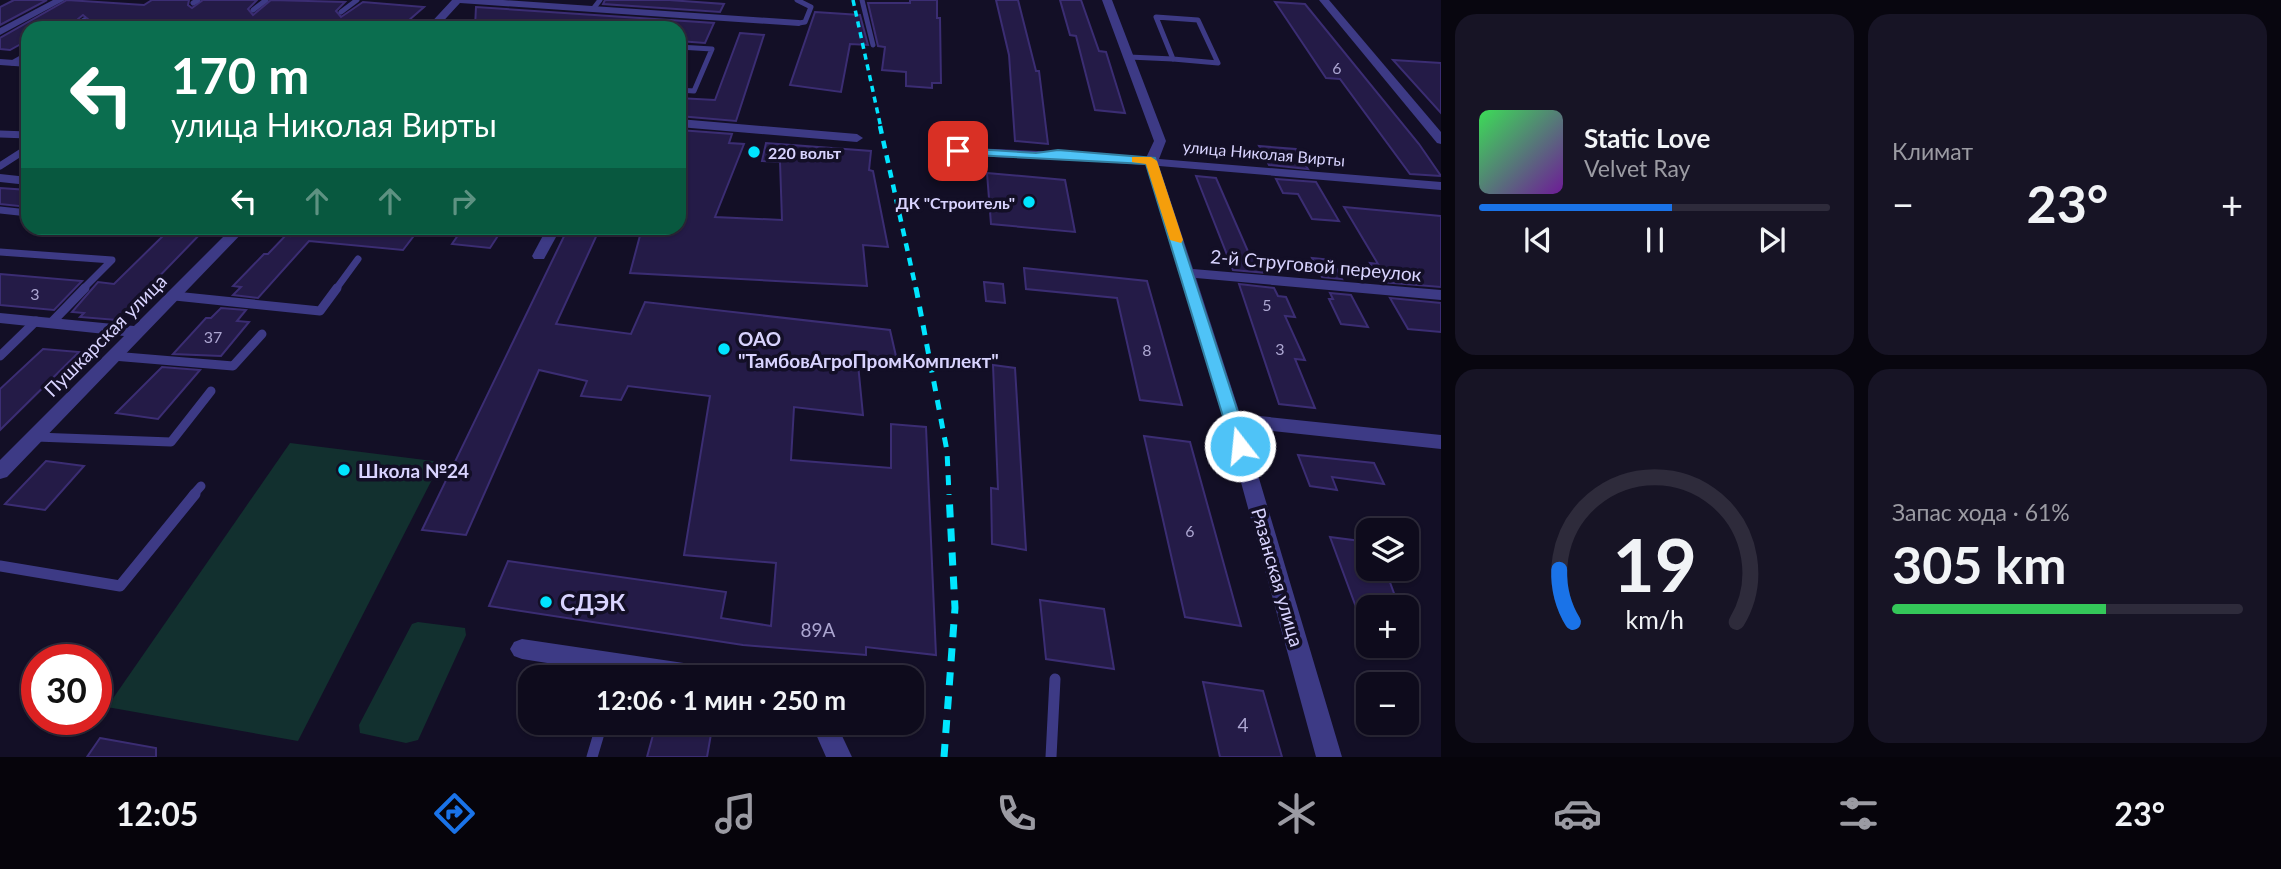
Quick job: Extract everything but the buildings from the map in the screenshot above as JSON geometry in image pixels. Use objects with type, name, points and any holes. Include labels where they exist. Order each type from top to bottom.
[{"type":"street","points":[[0,32],[60,0]]},
{"type":"street","points":[[438,21],[459,0],[597,5],[799,23]]},
{"type":"street","name":"Рязанская улица","points":[[1107,0],[1160,141],[1151,161],[1233,420],[1329,757]]},
{"type":"street","points":[[1324,0],[1441,140]]},
{"type":"street","points":[[686,123],[857,138]]},
{"type":"street","name":"улица Николая Вирты","points":[[958,151],[1036,156],[1058,153],[1441,186]]},
{"type":"street","points":[[0,178],[21,180]]},
{"type":"street","name":"Пушкарская улица","points":[[0,472],[233,235]]},
{"type":"street","points":[[539,256],[550,235]]},
{"type":"street","name":"2-й Струговой переулок","points":[[1187,273],[1441,295]]},
{"type":"street","points":[[0,318],[137,332]]},
{"type":"street","points":[[1233,420],[1441,442]]},
{"type":"street","points":[[522,649],[626,665]]},
{"type":"street","points":[[829,735],[839,757]]},
{"type":"lane","points":[[253,10],[266,0]]},
{"type":"lane","points":[[341,12],[357,0]]},
{"type":"lane","points":[[797,0],[811,7],[805,22],[799,23]]},
{"type":"lane","points":[[862,0],[873,45]]},
{"type":"lane","points":[[1129,57],[1173,60],[1218,63],[1198,19],[1156,17],[1173,60]]},
{"type":"lane","points":[[686,47],[712,49],[694,91],[686,90]]},
{"type":"lane","points":[[4,63],[21,57]]},
{"type":"lane","points":[[0,134],[21,135]]},
{"type":"lane","points":[[0,166],[21,152]]},
{"type":"lane","points":[[0,210],[21,212]]},
{"type":"lane","points":[[0,252],[112,260],[43,322],[0,356]]},
{"type":"lane","points":[[175,296],[320,310],[358,259]]},
{"type":"lane","points":[[113,356],[233,366],[262,334]]},
{"type":"lane","points":[[35,437],[171,442],[211,391]]},
{"type":"lane","points":[[0,566],[120,586],[201,486]]},
{"type":"lane","points":[[1051,757],[1055,679]]},
{"type":"lane","points":[[592,757],[599,735]]},
{"type":"green space","points":[[290,443],[441,462],[298,741],[112,708],[112,700]]},
{"type":"green space","points":[[418,622],[465,628],[466,635],[418,740],[406,743],[360,733],[359,725],[412,624]]},
{"type":"railway","points":[[853,0],[881,128]]},
{"type":"railway","points":[[880,126],[916,289]]},
{"type":"railway","points":[[916,288],[947,451],[949,495]]},
{"type":"railway","points":[[944,757],[955,608],[949,494]]},
{"type":"slow traffic","points":[[1136,160],[1151,161],[1177,240]]},
{"type":"place","name":"220 вольт","points":[[754,152]]},
{"type":"place","name":"ДК \"Строитель\"","points":[[1029,202]]},
{"type":"place","name":"ОАО \"ТамбовАгроПромКомплект\"","points":[[724,349]]},
{"type":"place","name":"Школа №24","points":[[344,470]]},
{"type":"place","name":"СДЭК","points":[[546,602]]},
{"type":"route","points":[[958,151],[1036,156],[1058,153],[1151,161],[1240,446]]}]
